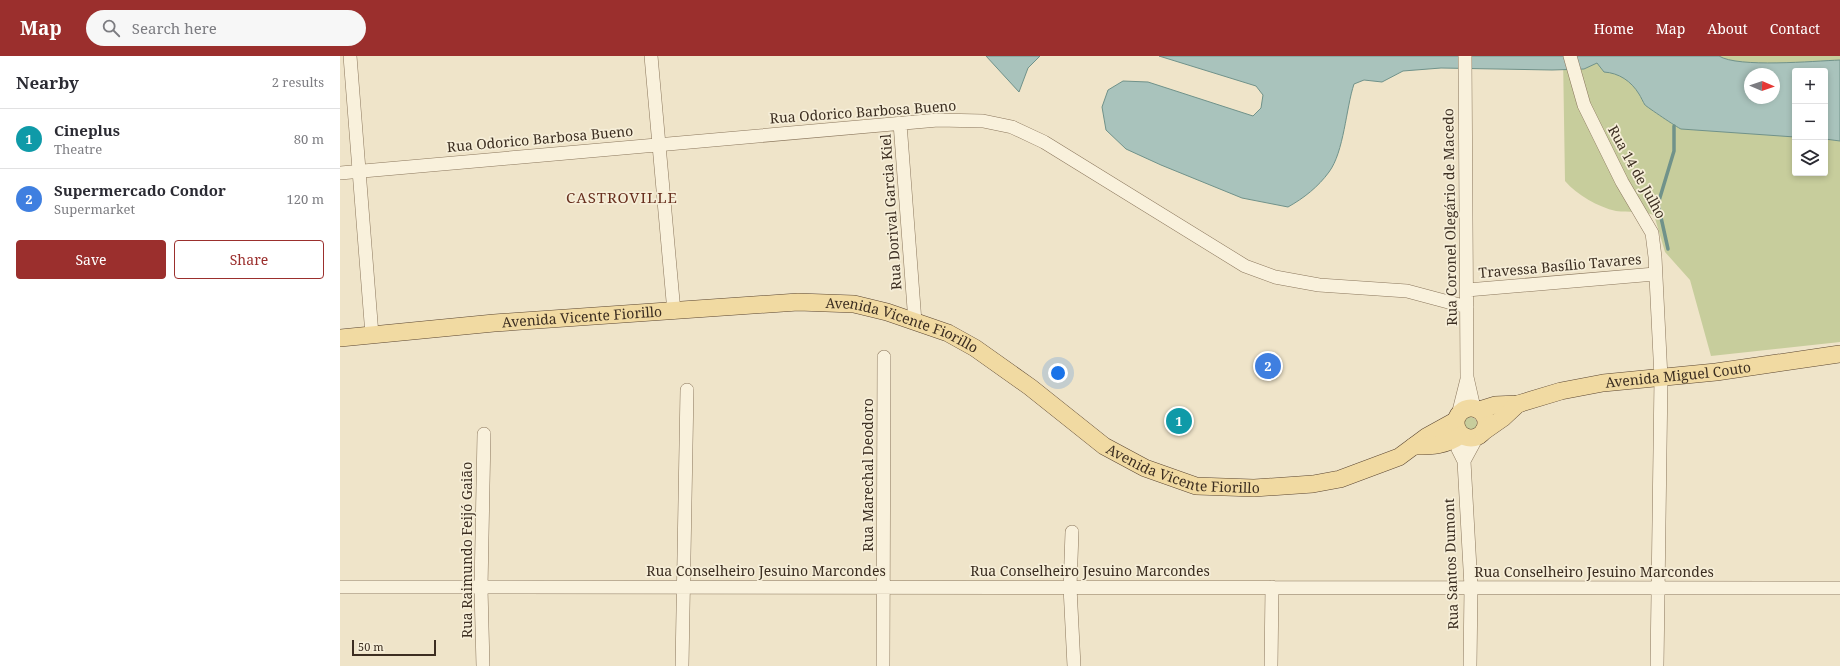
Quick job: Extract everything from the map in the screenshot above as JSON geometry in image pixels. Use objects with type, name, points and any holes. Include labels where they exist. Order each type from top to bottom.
[{"type":"main road","name":"Avenida Vicente Fiorillo","points":[[340,338],[494,323],[674,312],[798,302],[854,304],[887,312],[948,333],[975,348],[1030,387],[1104,446],[1145,468],[1196,486],[1254,488],[1313,484],[1340,479],[1398,457],[1430,434],[1466,429]]},
{"type":"main road","name":"Avenida Miguel Couto","points":[[1518,404],[1583,386],[1716,372],[1840,354]]},
{"type":"main road","points":[[1466,429],[1465,409],[1518,404]]},
{"type":"main road","points":[[1466,429],[1503,418],[1518,404]]},
{"type":"main road","points":[[1466,429],[1485,428],[1485,418],[1476,409]]},
{"type":"street","points":[[350,56],[372,335]]},
{"type":"street","points":[[651,56],[674,312]]},
{"type":"street","name":"Rua Coronel Olegário de Macedo","points":[[1465,56],[1467,377]]},
{"type":"street","name":"Rua 14 de Julho","points":[[1570,56],[1584,105],[1590,118],[1622,182],[1652,233],[1655,258],[1661,378],[1657,666]]},
{"type":"street","name":"Rua Odorico Barbosa Bueno","points":[[340,173],[900,123],[938,120],[983,121],[1012,127],[1044,142],[1245,266],[1275,277],[1319,285],[1407,291],[1467,307]]},
{"type":"street","name":"Rua Dorival Garcia Kiel","points":[[900,123],[916,322]]},
{"type":"street","name":"Travessa Basílio Tavares","points":[[1467,290],[1655,274]]},
{"type":"street","name":"Rua Marechal Deodoro","points":[[883,666],[884,357]]},
{"type":"street","points":[[1467,377],[1476,409]]},
{"type":"street","points":[[1466,429],[1467,377]]},
{"type":"street","points":[[682,666],[687,390]]},
{"type":"street","name":"Rua Santos Dumont","points":[[1466,429],[1464,461],[1471,587],[1470,666]]},
{"type":"street","name":"Rua Raimundo Feijó Gaião","points":[[484,434],[481,588],[484,666]]},
{"type":"street","points":[[1072,532],[1070,587],[1074,666]]},
{"type":"street","name":"Rua Conselheiro Jesuino Marcondes","points":[[340,587],[481,588],[683,586],[1840,588]]},
{"type":"street","points":[[1271,666],[1272,587]]},
{"type":"green space","points":[[1563,56],[1840,56],[1840,342],[1711,356],[1690,280],[1665,252],[1654,215],[1616,211],[1602,207],[1588,200],[1565,181]]},
{"type":"green space","points":[[1470,417],[1475,419],[1477,424],[1475,429],[1470,431],[1465,429],[1463,424],[1465,419]]},
{"type":"water","points":[[986,56],[1040,56],[1028,68],[1019,92]]},
{"type":"water","points":[[1159,56],[1719,56],[1729,60],[1759,63],[1840,60],[1840,141],[1828,139],[1828,68],[1792,68],[1792,137],[1681,129],[1645,105],[1636,89],[1624,78],[1615,74],[1604,72],[1597,63],[1584,69],[1552,70],[1441,68],[1403,71],[1382,82],[1364,80],[1354,84],[1341,142],[1334,163],[1329,172],[1315,187],[1300,200],[1288,207],[1242,198],[1126,149],[1106,130],[1102,107],[1108,90],[1123,81],[1148,82],[1253,116],[1261,108],[1263,95],[1256,86]]},
{"type":"waterway","points":[[1668,249],[1658,204],[1674,151],[1674,126]]},
{"type":"place","name":"Supermercado Condor","points":[[1268,366]]},
{"type":"place","name":"Cineplus","points":[[1179,421]]},
{"type":"district","name":"CASTROVILLE","points":[[622,198]]}]
